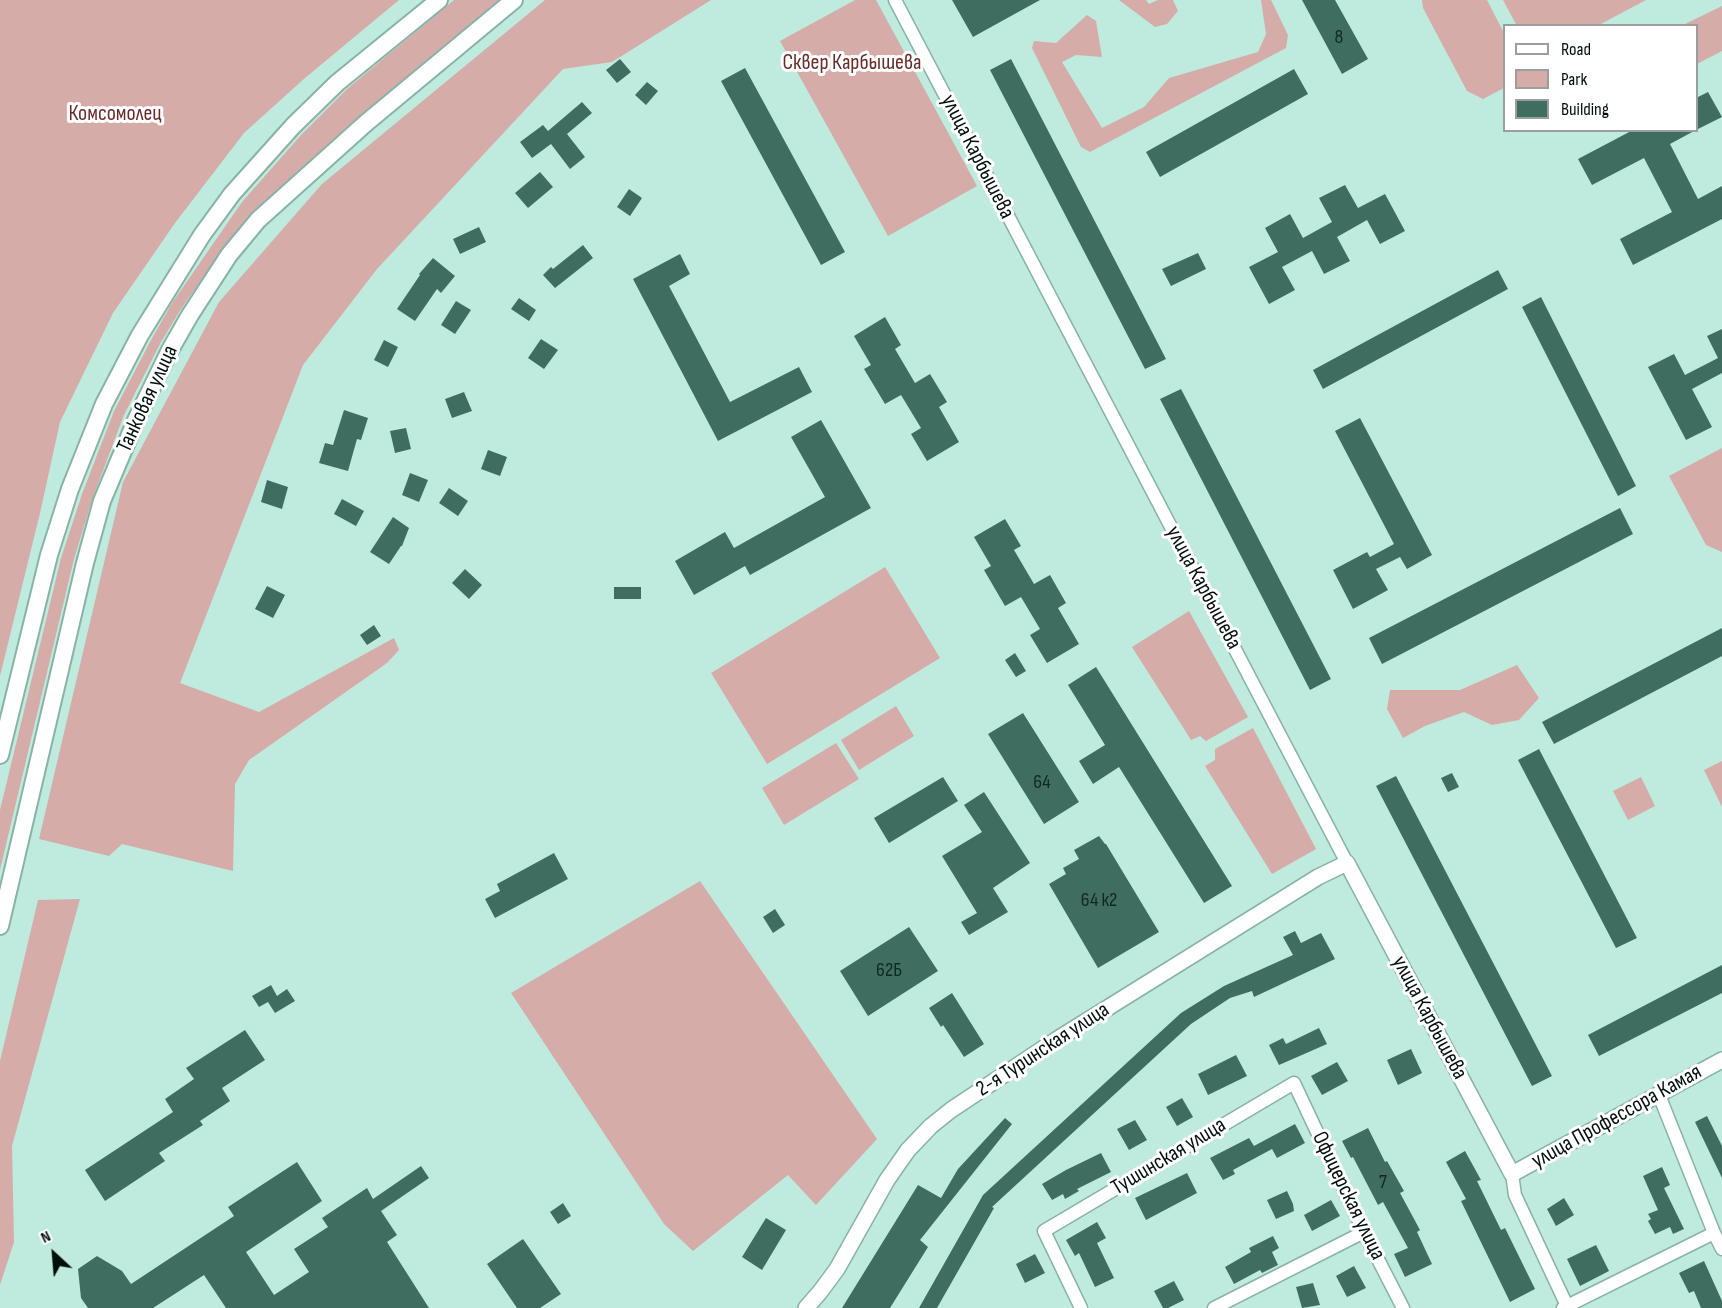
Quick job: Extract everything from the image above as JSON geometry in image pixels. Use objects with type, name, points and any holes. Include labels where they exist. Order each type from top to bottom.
[{"type":"main road","name":"Танковая улица","points":[[0,754],[49,555],[70,489],[104,404],[140,335],[202,235],[240,185],[293,126],[337,83],[439,0]]},
{"type":"main road","name":"Танковая улица","points":[[0,926],[85,563],[102,501],[137,418],[170,350],[229,255],[258,220],[366,123],[514,0]]},
{"type":"street","name":"улица Карбышева","points":[[895,0],[1512,1174]]},
{"type":"street","name":"2-я Туринская улица","points":[[806,1308],[837,1269],[887,1180],[908,1150],[931,1126],[951,1110],[1056,1040],[1318,877],[1347,863]]},
{"type":"street","name":"улица Профессора Камая","points":[[1512,1174],[1722,1060]]},
{"type":"street","name":"Тушинская улица","points":[[1081,1308],[1044,1231],[1294,1083]]},
{"type":"street","name":"Офицерская улица","points":[[1294,1083],[1364,1232],[1403,1308]]},
{"type":"street","points":[[1659,1095],[1722,1249]]},
{"type":"street","points":[[1512,1174],[1515,1195],[1566,1307],[1714,1233]]},
{"type":"street","points":[[1214,1308],[1364,1232]]},
{"type":"green space","name":"Комсомолец","points":[[0,0],[399,0],[305,78],[244,133],[175,223],[113,313],[60,422],[0,676]]},
{"type":"green space","points":[[454,0],[502,0],[310,161],[253,215],[222,250],[160,344],[124,415],[93,497],[74,559],[0,870],[0,810],[61,558],[82,494],[114,411],[151,340],[172,303],[242,202],[301,135],[347,89]]},
{"type":"green space","points":[[545,0],[711,0],[612,62],[563,69],[377,269],[303,365],[180,683],[259,712],[394,638],[399,650],[387,663],[249,760],[235,784],[233,871],[122,844],[109,856],[39,839],[123,482],[219,302],[322,184]]},
{"type":"green space","name":"Сквер Карбышева","points":[[855,0],[876,0],[977,186],[888,236],[780,41]]},
{"type":"green space","points":[[1119,0],[1146,0],[1149,4],[1158,0],[1173,0],[1178,11],[1167,24],[1155,27]]},
{"type":"green space","points":[[1261,0],[1271,0],[1288,35],[1286,48],[1090,152],[1081,147],[1032,48],[1034,41],[1056,43],[1087,15],[1096,21],[1102,57],[1076,55],[1062,62],[1102,128],[1144,107],[1169,78],[1258,52],[1266,34]]},
{"type":"green space","points":[[1422,0],[1487,0],[1503,31],[1503,89],[1483,99],[1467,91],[1423,8]]},
{"type":"green space","points":[[1503,0],[1646,0],[1601,24],[1516,24]]},
{"type":"green space","points":[[1722,6],[1722,51],[1698,63],[1698,24],[1685,24]]},
{"type":"green space","points":[[1722,448],[1722,552],[1706,545],[1669,476]]},
{"type":"green space","points":[[885,567],[940,658],[767,764],[711,673]]},
{"type":"green space","points":[[1189,611],[1248,717],[1206,741],[1200,736],[1191,740],[1132,647]]},
{"type":"green space","points":[[1517,665],[1539,698],[1519,720],[1492,725],[1464,712],[1425,726],[1403,738],[1387,709],[1390,690],[1460,690]]},
{"type":"green space","points":[[896,706],[914,736],[859,770],[841,740]]},
{"type":"green space","points":[[1253,728],[1316,849],[1272,874],[1205,766],[1215,760],[1215,749]]},
{"type":"green space","points":[[836,743],[859,779],[784,825],[762,788]]},
{"type":"green space","points":[[1722,761],[1722,807],[1704,770]]},
{"type":"green space","points":[[1641,777],[1655,806],[1628,820],[1613,791]]},
{"type":"green space","points":[[700,881],[877,1139],[816,1205],[788,1175],[693,1251],[664,1224],[511,993]]},
{"type":"green space","points":[[80,899],[12,1146],[14,1242],[0,1285],[0,1061],[38,900]]},
{"type":"building","points":[[952,0],[1040,0],[973,37]]},
{"type":"building","points":[[1302,0],[1335,0],[1368,59],[1342,74]]},
{"type":"building","points":[[620,59],[631,72],[617,83],[606,70]]},
{"type":"building","points":[[1011,59],[1166,359],[1145,369],[990,70]]},
{"type":"building","points":[[745,68],[845,252],[821,265],[721,81]]},
{"type":"building","points":[[1294,69],[1308,94],[1160,177],[1146,152]]},
{"type":"building","points":[[647,82],[658,91],[646,105],[635,95]]},
{"type":"building","points":[[1708,92],[1722,117],[1698,129],[1698,97]]},
{"type":"building","points":[[582,102],[592,113],[567,134],[585,157],[570,169],[551,144],[532,158],[520,142],[543,125],[548,131]]},
{"type":"building","points":[[1629,132],[1692,132],[1670,144],[1698,199],[1722,186],[1722,219],[1633,265],[1620,239],[1672,212],[1644,158],[1592,185],[1578,159]]},
{"type":"building","points":[[540,172],[553,187],[528,208],[515,193]]},
{"type":"building","points":[[1345,185],[1358,208],[1385,194],[1405,231],[1380,244],[1367,220],[1337,237],[1350,261],[1324,274],[1312,251],[1282,267],[1295,290],[1269,304],[1249,267],[1278,252],[1265,228],[1290,214],[1303,238],[1332,222],[1319,198]]},
{"type":"building","points":[[629,189],[642,198],[630,216],[617,207]]},
{"type":"building","points":[[479,227],[486,242],[460,254],[453,239]]},
{"type":"building","points":[[583,245],[593,258],[555,288],[543,275]]},
{"type":"building","points":[[1198,253],[1206,269],[1171,286],[1162,269]]},
{"type":"building","points":[[680,254],[690,274],[669,286],[730,402],[799,367],[812,392],[718,441],[633,279]]},
{"type":"building","points":[[433,258],[455,276],[441,293],[437,289],[415,321],[397,309],[419,274]]},
{"type":"building","points":[[1498,270],[1508,289],[1323,389],[1313,370]]},
{"type":"building","points":[[1541,297],[1636,486],[1618,496],[1522,307]]},
{"type":"building","points":[[519,298],[536,310],[529,321],[511,309]]},
{"type":"building","points":[[456,301],[471,310],[455,334],[441,325]]},
{"type":"building","points":[[885,317],[901,345],[895,349],[915,383],[930,374],[947,402],[939,407],[959,442],[927,461],[911,434],[921,428],[901,395],[885,404],[864,369],[871,365],[854,336]]},
{"type":"building","points":[[1722,329],[1722,373],[1692,389],[1712,427],[1686,440],[1648,367],[1674,354],[1685,375],[1718,358],[1707,336]]},
{"type":"building","points":[[541,339],[558,350],[544,369],[528,358]]},
{"type":"building","points":[[384,340],[398,347],[388,367],[374,360]]},
{"type":"building","points":[[1181,389],[1331,679],[1310,690],[1160,399]]},
{"type":"building","points":[[464,392],[472,411],[452,418],[445,399]]},
{"type":"building","points":[[344,410],[368,418],[361,440],[357,439],[348,471],[319,463],[325,443],[333,445]]},
{"type":"building","points":[[1360,418],[1432,555],[1407,569],[1400,557],[1376,569],[1388,590],[1353,609],[1333,570],[1367,552],[1370,557],[1394,544],[1335,431]]},
{"type":"building","points":[[821,420],[871,508],[750,575],[745,566],[694,595],[675,561],[725,532],[734,548],[825,497],[791,437]]},
{"type":"building","points":[[406,428],[411,449],[395,453],[390,431]]},
{"type":"building","points":[[488,450],[507,457],[500,476],[481,469]]},
{"type":"building","points":[[410,473],[428,480],[419,502],[402,495]]},
{"type":"building","points":[[267,480],[288,487],[282,509],[261,502]]},
{"type":"building","points":[[449,488],[468,501],[458,516],[439,503]]},
{"type":"building","points":[[342,499],[364,511],[356,526],[334,514]]},
{"type":"building","points":[[1620,508],[1633,534],[1382,664],[1369,638]]},
{"type":"building","points":[[393,517],[409,528],[402,546],[389,564],[370,552]]},
{"type":"building","points":[[1005,519],[1021,546],[1014,550],[1034,584],[1050,575],[1066,603],[1058,608],[1079,644],[1047,663],[1030,635],[1040,629],[1021,597],[1005,606],[984,570],[991,566],[974,537]]},
{"type":"building","points":[[465,569],[482,585],[469,599],[452,583]]},
{"type":"building","points":[[267,586],[285,595],[273,618],[255,609]]},
{"type":"building","points":[[614,587],[641,587],[641,599],[614,599]]},
{"type":"building","points":[[374,625],[381,636],[367,645],[360,635]]},
{"type":"building","points":[[1722,628],[1722,656],[1554,744],[1542,722]]},
{"type":"building","points":[[1015,653],[1026,671],[1016,677],[1005,660]]},
{"type":"building","points":[[1096,667],[1232,886],[1204,903],[1119,767],[1093,784],[1079,761],[1105,745],[1068,685]]},
{"type":"building","points":[[1023,713],[1079,802],[1044,824],[988,734]]},
{"type":"building","points":[[1539,749],[1637,938],[1616,948],[1518,760]]},
{"type":"building","points":[[1452,773],[1459,787],[1448,792],[1441,778]]},
{"type":"building","points":[[1396,776],[1552,1076],[1532,1086],[1376,786]]},
{"type":"building","points":[[943,777],[958,801],[889,843],[874,818]]},
{"type":"building","points":[[984,792],[1030,863],[993,888],[1008,912],[969,935],[961,922],[977,913],[942,856],[982,832],[964,805]]},
{"type":"building","points":[[1099,836],[1159,932],[1098,968],[1049,884],[1066,874],[1063,868],[1079,859],[1074,850]]},
{"type":"building","points":[[554,853],[568,879],[495,918],[485,899],[500,891],[497,884]]},
{"type":"building","points":[[775,909],[785,925],[773,933],[763,917]]},
{"type":"building","points":[[909,927],[938,971],[868,1016],[840,971]]},
{"type":"building","points":[[1295,931],[1301,943],[1321,933],[1335,959],[1254,997],[1252,991],[1230,998],[1191,1024],[992,1207],[994,1208],[937,1308],[919,1308],[983,1195],[1181,1013],[1224,986],[1293,955],[1283,937]]},
{"type":"building","points":[[1722,965],[1722,993],[1599,1056],[1588,1035]]},
{"type":"building","points":[[271,985],[277,996],[287,989],[295,1001],[275,1013],[268,1002],[259,1007],[252,996]]},
{"type":"building","points":[[952,993],[984,1044],[964,1057],[929,1008]]},
{"type":"building","points":[[1319,1028],[1327,1044],[1279,1065],[1269,1045],[1283,1038],[1286,1044]]},
{"type":"building","points":[[245,1030],[265,1060],[222,1088],[230,1101],[200,1121],[203,1125],[159,1153],[165,1161],[105,1201],[85,1170],[173,1112],[165,1099],[194,1079],[186,1068]]},
{"type":"building","points":[[1411,1049],[1422,1073],[1398,1085],[1387,1060]]},
{"type":"building","points":[[1236,1055],[1247,1076],[1208,1095],[1198,1074]]},
{"type":"building","points":[[1337,1062],[1348,1081],[1322,1095],[1311,1076]]},
{"type":"building","points":[[1182,1098],[1193,1117],[1177,1126],[1166,1107]]},
{"type":"building","points":[[1707,1116],[1722,1146],[1722,1178],[1695,1122]]},
{"type":"building","points":[[1005,1118],[1012,1124],[920,1240],[928,1247],[890,1308],[842,1308],[918,1185],[941,1198],[958,1169]]},
{"type":"building","points":[[1135,1120],[1147,1140],[1129,1150],[1117,1129]]},
{"type":"building","points":[[1295,1124],[1305,1143],[1277,1158],[1272,1149],[1233,1170],[1235,1174],[1223,1180],[1210,1158],[1249,1138],[1254,1146]]},
{"type":"building","points":[[1368,1128],[1385,1162],[1387,1161],[1404,1191],[1400,1193],[1420,1230],[1417,1232],[1432,1264],[1405,1277],[1394,1254],[1408,1248],[1383,1202],[1378,1205],[1342,1141]]},
{"type":"building","points":[[1465,1151],[1481,1180],[1477,1181],[1501,1230],[1505,1228],[1535,1289],[1510,1302],[1461,1201],[1466,1199],[1446,1162]]},
{"type":"building","points":[[1101,1153],[1111,1172],[1077,1189],[1079,1191],[1065,1199],[1063,1194],[1052,1200],[1042,1184]]},
{"type":"building","points":[[297,1162],[322,1201],[246,1252],[274,1295],[309,1272],[294,1249],[328,1227],[322,1218],[367,1188],[373,1199],[421,1166],[429,1178],[381,1211],[397,1235],[387,1242],[429,1308],[226,1308],[204,1275],[153,1308],[88,1308],[81,1298],[78,1269],[97,1256],[122,1271],[131,1284],[234,1216],[228,1207]]},
{"type":"building","points":[[1662,1167],[1670,1185],[1664,1188],[1684,1229],[1673,1234],[1670,1227],[1655,1234],[1648,1221],[1651,1219],[1648,1214],[1658,1210],[1643,1176]]},
{"type":"building","points":[[1187,1173],[1197,1193],[1146,1220],[1135,1198]]},
{"type":"building","points":[[1287,1191],[1294,1211],[1276,1219],[1267,1200]]},
{"type":"building","points":[[1564,1198],[1574,1215],[1556,1226],[1547,1209]]},
{"type":"building","points":[[1331,1200],[1340,1216],[1312,1231],[1304,1215]]},
{"type":"building","points":[[563,1203],[571,1216],[558,1224],[550,1212]]},
{"type":"building","points":[[766,1218],[786,1230],[762,1270],[742,1257]]},
{"type":"building","points":[[1097,1222],[1106,1238],[1097,1243],[1114,1278],[1095,1287],[1079,1253],[1075,1256],[1066,1240]]},
{"type":"building","points":[[1273,1236],[1279,1248],[1272,1252],[1278,1265],[1262,1273],[1260,1270],[1234,1284],[1225,1267],[1251,1252],[1249,1248]]},
{"type":"building","points":[[523,1239],[561,1294],[540,1308],[517,1308],[487,1264]]},
{"type":"building","points":[[1596,1245],[1609,1271],[1580,1286],[1567,1259]]},
{"type":"building","points":[[1035,1254],[1045,1273],[1025,1283],[1016,1264]]},
{"type":"building","points":[[1704,1261],[1722,1301],[1722,1308],[1701,1308],[1694,1291],[1689,1293],[1679,1273]]},
{"type":"building","points":[[1354,1266],[1366,1288],[1347,1297],[1336,1276]]},
{"type":"building","points":[[1174,1281],[1184,1300],[1163,1308],[1154,1291]]},
{"type":"building","points":[[1313,1283],[1320,1305],[1302,1308],[1296,1287]]}]
